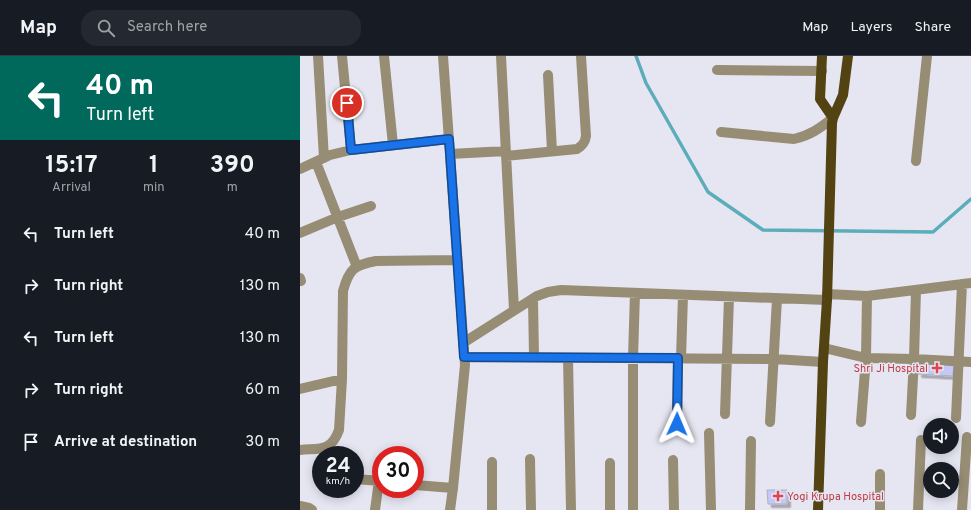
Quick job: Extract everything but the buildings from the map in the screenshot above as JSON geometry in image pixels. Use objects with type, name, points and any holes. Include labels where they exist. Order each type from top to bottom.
[{"type":"main road","points":[[822,56],[820,99],[832,121]]},
{"type":"main road","points":[[818,510],[827,294],[832,121],[843,95],[848,56]]},
{"type":"street","points":[[318,56],[320,160],[338,217],[357,267]]},
{"type":"street","points":[[342,56],[351,150]]},
{"type":"street","points":[[384,56],[393,145]]},
{"type":"street","points":[[443,56],[465,365],[450,510]]},
{"type":"street","points":[[501,56],[514,310]]},
{"type":"street","points":[[450,154],[552,151],[576,149],[581,147],[585,142],[586,136],[581,56]]},
{"type":"street","points":[[916,161],[927,56]]},
{"type":"street","points":[[717,70],[822,71]]},
{"type":"street","points":[[548,74],[552,151]]},
{"type":"street","points":[[721,132],[794,139],[813,133],[832,121]]},
{"type":"street","points":[[300,169],[330,155],[351,150],[449,139]]},
{"type":"street","points":[[300,233],[338,217],[371,206]]},
{"type":"street","points":[[300,450],[326,447],[332,444],[339,430],[342,380],[343,291],[346,279],[353,269],[363,263],[376,261],[457,260]]},
{"type":"street","points":[[463,343],[537,296],[548,292],[561,290],[777,299],[827,294],[867,296],[967,284],[959,361],[956,418]]},
{"type":"street","points":[[911,415],[916,290]]},
{"type":"street","points":[[633,510],[633,358],[635,293]]},
{"type":"street","points":[[677,424],[683,295]]},
{"type":"street","points":[[861,422],[866,358],[867,296]]},
{"type":"street","points":[[725,414],[729,297]]},
{"type":"street","points":[[533,299],[534,357]]},
{"type":"street","points":[[770,422],[777,299]]},
{"type":"street","points":[[824,348],[866,358],[971,362]]},
{"type":"street","points":[[464,357],[774,359],[823,362]]},
{"type":"street","points":[[568,358],[571,510]]},
{"type":"street","points":[[300,388],[342,380]]},
{"type":"street","points":[[709,433],[711,510]]},
{"type":"street","points":[[962,510],[967,437]]},
{"type":"street","points":[[918,510],[921,440]]},
{"type":"street","points":[[750,510],[751,441]]},
{"type":"street","points":[[530,459],[531,510]]},
{"type":"street","points":[[673,460],[674,510]]},
{"type":"street","points":[[492,462],[492,510]]},
{"type":"street","points":[[610,463],[610,510]]},
{"type":"street","points":[[880,474],[880,510]]},
{"type":"street","points":[[424,486],[453,488]]},
{"type":"street","points":[[374,510],[376,498]]},
{"type":"street","points":[[300,506],[312,510]]},
{"type":"waterway","points":[[636,56],[646,83],[708,192],[763,230],[933,232],[971,199]]},
{"type":"place","name":"Shri Ji Hospital","points":[[937,368]]},
{"type":"place","name":"Yogi Krupa Hospital","points":[[778,496]]},
{"type":"route","points":[[347,103],[351,150],[449,139],[464,357],[678,358],[677,424]]}]
